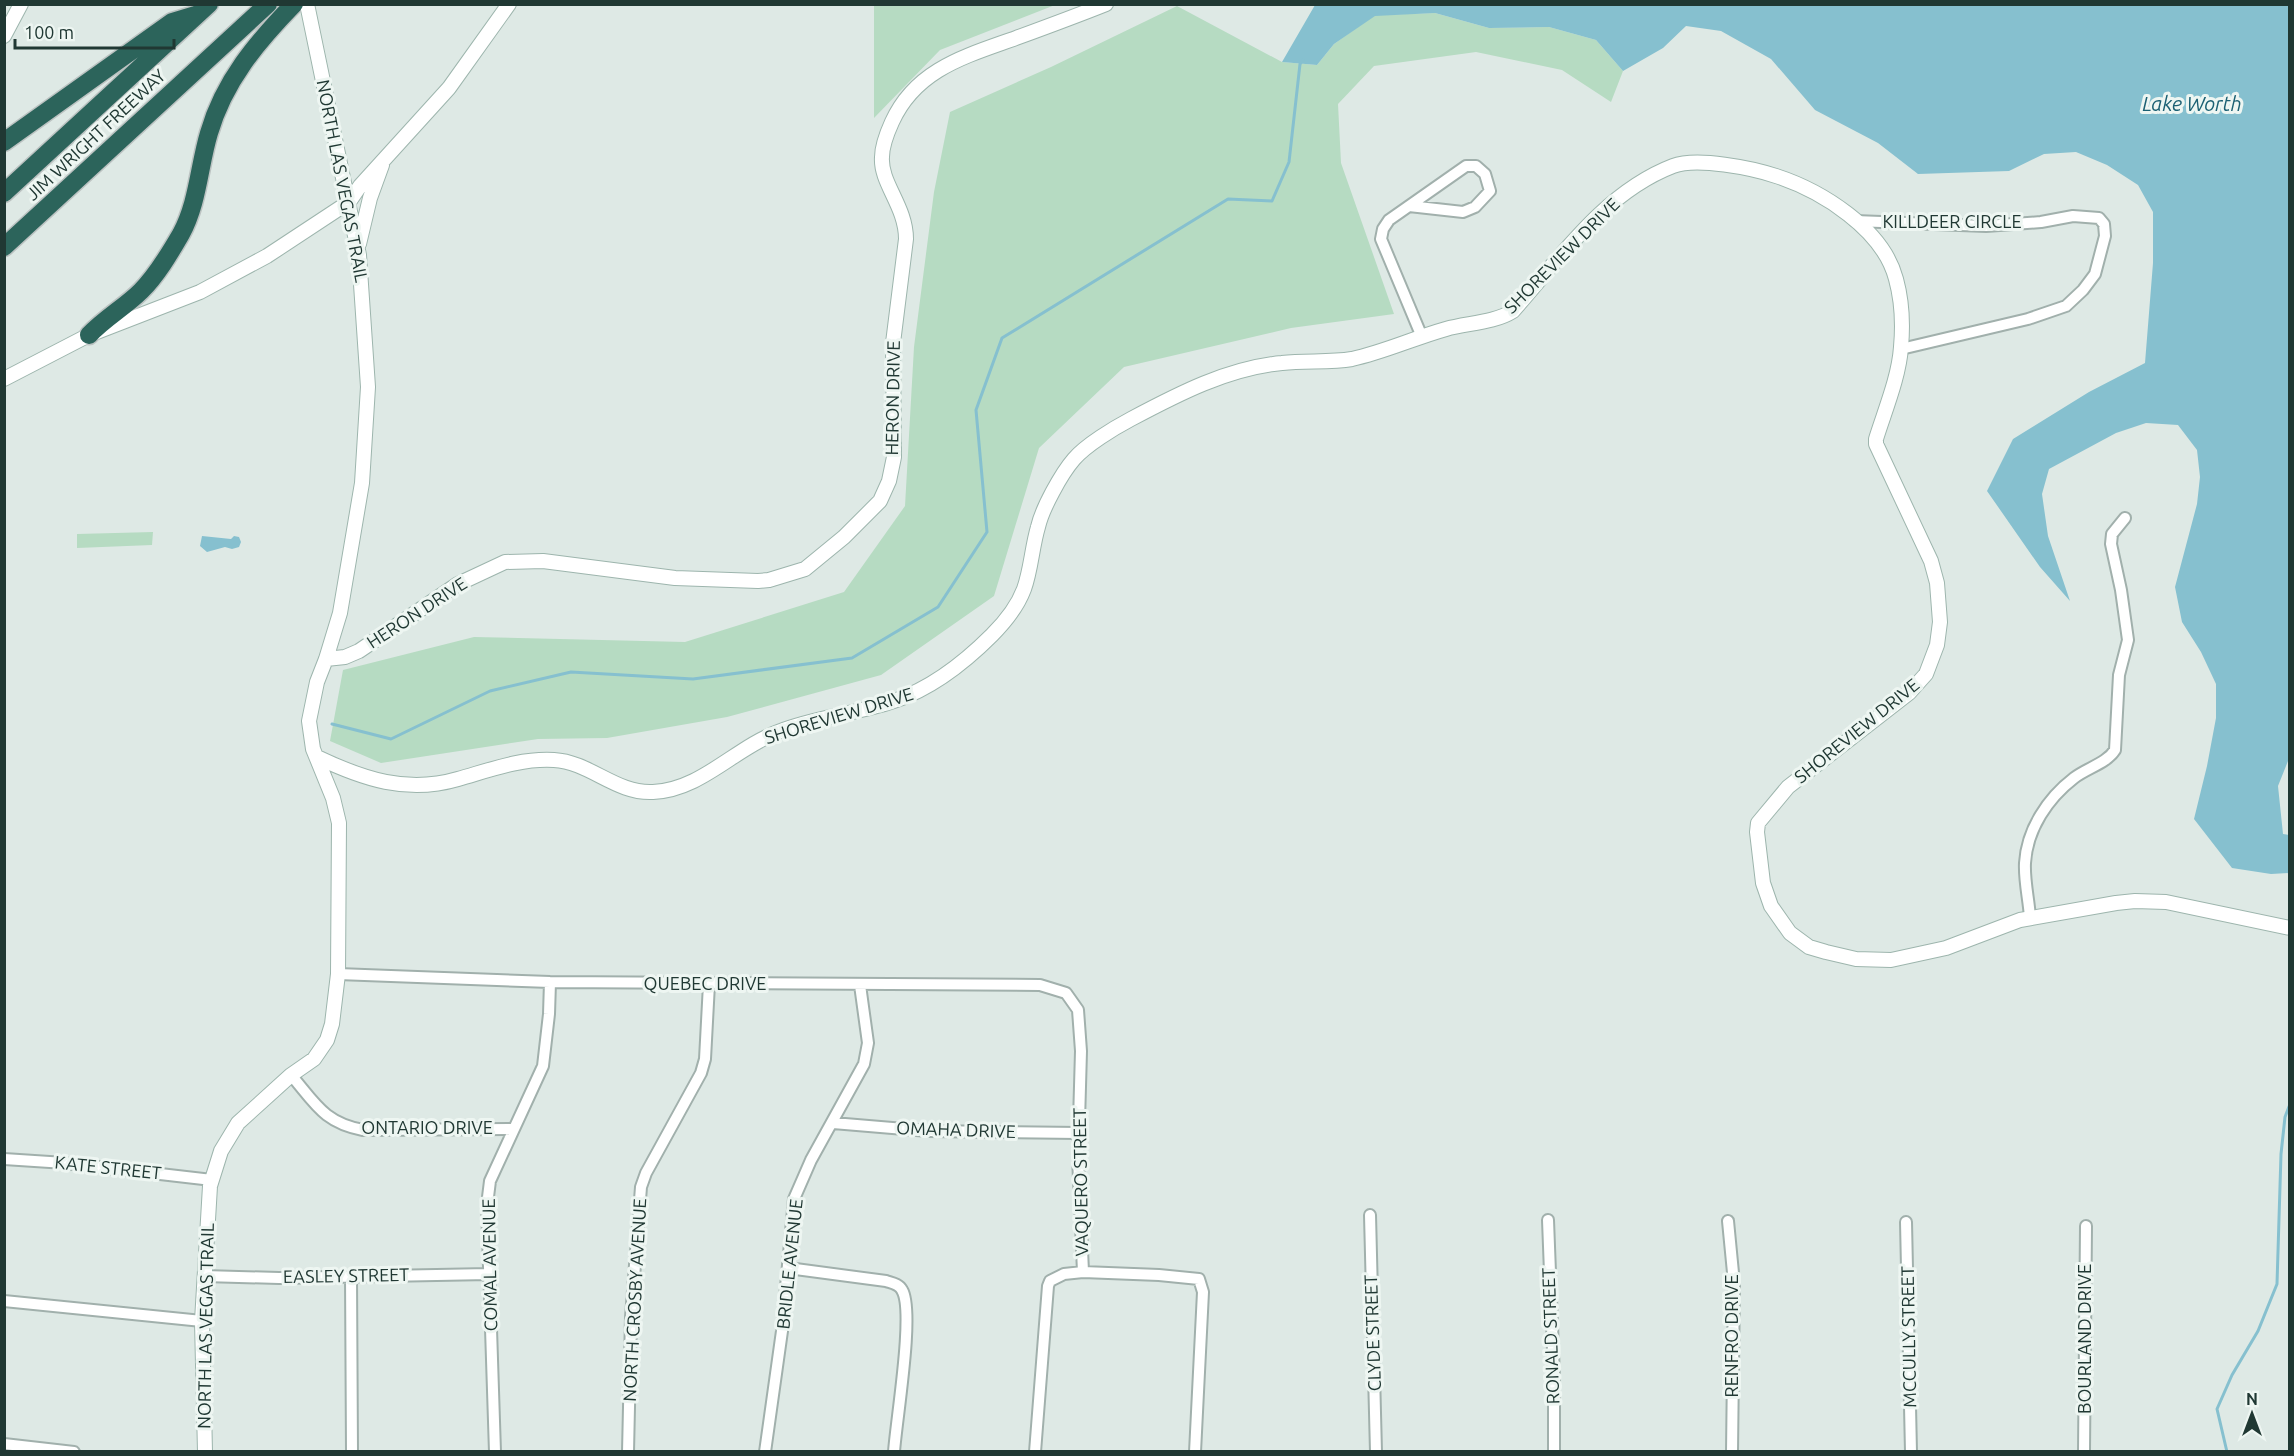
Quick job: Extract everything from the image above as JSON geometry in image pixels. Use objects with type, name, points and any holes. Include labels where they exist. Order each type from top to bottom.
[{"type":"highway","name":"JIM WRIGHT FREEWAY","points":[[4,247],[268,4]]},
{"type":"highway","points":[[89,335],[143,289],[176,242],[193,206],[217,109],[237,70],[294,4]]},
{"type":"highway","name":"JIM WRIGHT FREEWAY","points":[[4,193],[204,9]]},
{"type":"highway","points":[[4,142],[172,22],[204,9]]},
{"type":"street","points":[[4,36],[21,4]]},
{"type":"street","name":"NORTH LAS VEGAS TRAIL","points":[[205,1452],[202,1321],[204,1276],[212,1180],[220,1151],[238,1123],[291,1075],[314,1059],[327,1040],[332,1024],[338,974],[339,823],[333,798],[313,749],[309,721],[317,682],[340,613],[362,483],[368,387],[358,249],[307,4]]},
{"type":"street","points":[[4,379],[89,335],[200,292],[267,256],[349,202],[384,159],[449,88],[509,4]]},
{"type":"street","name":"HERON DRIVE","points":[[326,659],[345,657],[359,651],[458,584],[505,562],[543,561],[675,578],[758,581],[805,569],[844,537],[880,501],[889,481],[894,458],[893,343],[906,224],[881,160],[888,131],[896,112],[909,92],[927,76],[955,60],[1106,4]]},
{"type":"street","points":[[358,249],[370,198],[384,159]]},
{"type":"street","name":"SHOREVIEW DRIVE","points":[[316,757],[352,774],[399,784],[426,786],[454,781],[508,764],[555,760],[581,765],[620,786],[653,792],[685,786],[745,748],[777,732],[808,722],[892,702],[920,691],[954,667],[992,635],[1024,589],[1038,525],[1044,509],[1073,459],[1126,422],[1182,392],[1248,370],[1279,363],[1347,360],[1405,344],[1449,328],[1504,316],[1513,311],[1609,204],[1634,186],[1676,165],[1709,163],[1764,172],[1817,193],[1856,221],[1879,246],[1896,278],[1902,316],[1901,349],[1876,444],[1931,561],[1937,583],[1940,621],[1937,645],[1926,674],[1909,693],[1788,787],[1758,824],[1763,883],[1771,906],[1790,933],[1809,947],[1856,959],[1891,960],[1914,957],[1946,948],[2020,920],[2116,903],[2166,902],[2289,928]]},
{"type":"street","points":[[1409,206],[1462,212],[1475,207],[1490,191],[1485,174],[1476,166],[1466,166],[1389,220],[1383,229],[1381,239],[1422,337]]},
{"type":"street","name":"KILLDEER CIRCLE","points":[[1856,221],[1986,226],[2041,222],[2073,216],[2099,218],[2104,224],[2105,236],[2095,274],[2083,290],[2066,306],[2028,319],[1901,349]]},
{"type":"street","points":[[2030,918],[2025,863],[2033,831],[2046,807],[2059,790],[2081,773],[2111,756],[2115,750],[2118,675],[2128,640],[2121,590],[2111,544],[2112,534],[2125,518]]},
{"type":"street","name":"QUEBEC DRIVE","points":[[338,974],[550,982],[1040,985],[1059,990],[1069,997]]},
{"type":"street","name":"COMAL AVENUE","points":[[495,1452],[487,1205],[490,1181],[543,1066],[550,982]]},
{"type":"street","name":"NORTH CROSBY AVENUE","points":[[628,1452],[631,1317],[641,1187],[646,1173],[701,1073],[705,1059],[709,984]]},
{"type":"street","name":"BRIDLE AVENUE","points":[[765,1452],[782,1331],[794,1199],[811,1160],[864,1064],[868,1043],[860,985]]},
{"type":"street","name":"VAQUERO STREET","points":[[1035,1452],[1048,1286],[1050,1281],[1064,1274],[1083,1272],[1078,1010],[1069,997]]},
{"type":"street","name":"ONTARIO DRIVE","points":[[291,1075],[329,1119],[345,1126],[363,1130],[513,1129]]},
{"type":"street","name":"OMAHA DRIVE","points":[[833,1123],[928,1131],[1079,1133]]},
{"type":"street","name":"KATE STREET","points":[[4,1159],[65,1163],[212,1180]]},
{"type":"street","name":"CLYDE STREET","points":[[1370,1215],[1376,1452]]},
{"type":"street","name":"RONALD STREET","points":[[1548,1220],[1554,1377],[1554,1452]]},
{"type":"street","name":"RENFRO DRIVE","points":[[1728,1221],[1734,1283],[1732,1452]]},
{"type":"street","name":"MCCULLY STREET","points":[[1906,1222],[1911,1452]]},
{"type":"street","name":"BOURLAND DRIVE","points":[[2084,1452],[2086,1226]]},
{"type":"street","points":[[788,1268],[886,1281],[898,1285],[903,1290],[906,1332],[894,1452]]},
{"type":"street","points":[[1083,1272],[1199,1279],[1203,1292],[1195,1452]]},
{"type":"street","name":"EASLEY STREET","points":[[204,1276],[489,1274]]},
{"type":"street","points":[[351,1276],[352,1452]]},
{"type":"street","points":[[4,1300],[202,1321]]},
{"type":"street","points":[[4,1444],[74,1452]]},
{"type":"green space","points":[[874,4],[1055,5],[940,50],[874,118]]},
{"type":"green space","points":[[1177,6],[1282,62],[1317,65],[1334,44],[1375,15],[1435,13],[1489,28],[1549,27],[1596,40],[1623,71],[1611,102],[1562,70],[1476,52],[1374,66],[1338,104],[1341,163],[1394,314],[1291,328],[1124,367],[1039,448],[994,596],[881,675],[727,717],[607,738],[538,739],[381,763],[330,741],[343,670],[474,637],[685,642],[844,592],[905,506],[914,347],[934,192],[950,112],[1051,67]]},
{"type":"green space","points":[[153,532],[152,545],[77,548],[77,534]]},
{"type":"water","name":"Lake Worth","points":[[1315,5],[2289,5],[2290,756],[2278,786],[2283,834],[2289,835],[2289,873],[2271,874],[2232,868],[2194,819],[2216,718],[2216,684],[2201,652],[2182,622],[2175,587],[2197,504],[2200,477],[2197,450],[2178,425],[2146,423],[2116,433],[2049,469],[2042,494],[2048,536],[2070,601],[2040,567],[1987,491],[2013,439],[2089,392],[2145,363],[2153,263],[2153,212],[2138,185],[2107,165],[2076,152],[2044,154],[2009,171],[1918,174],[1878,143],[1815,110],[1771,59],[1721,31],[1686,26],[1663,48],[1623,71],[1596,40],[1549,27],[1489,28],[1435,13],[1375,16],[1334,44],[1317,65],[1282,62]]},
{"type":"water","points":[[202,536],[231,539],[234,536],[239,537],[241,542],[239,547],[232,549],[225,547],[207,552],[200,546]]},
{"type":"waterway","points":[[332,724],[391,739],[490,691],[571,672],[693,679],[852,658],[938,607],[987,532],[976,410],[1002,338],[1228,199],[1272,201],[1289,162],[1300,64],[1303,60]]},
{"type":"waterway","points":[[2227,1452],[2217,1409],[2232,1375],[2258,1331],[2277,1284],[2281,1154],[2285,1117],[2290,1104]]}]
